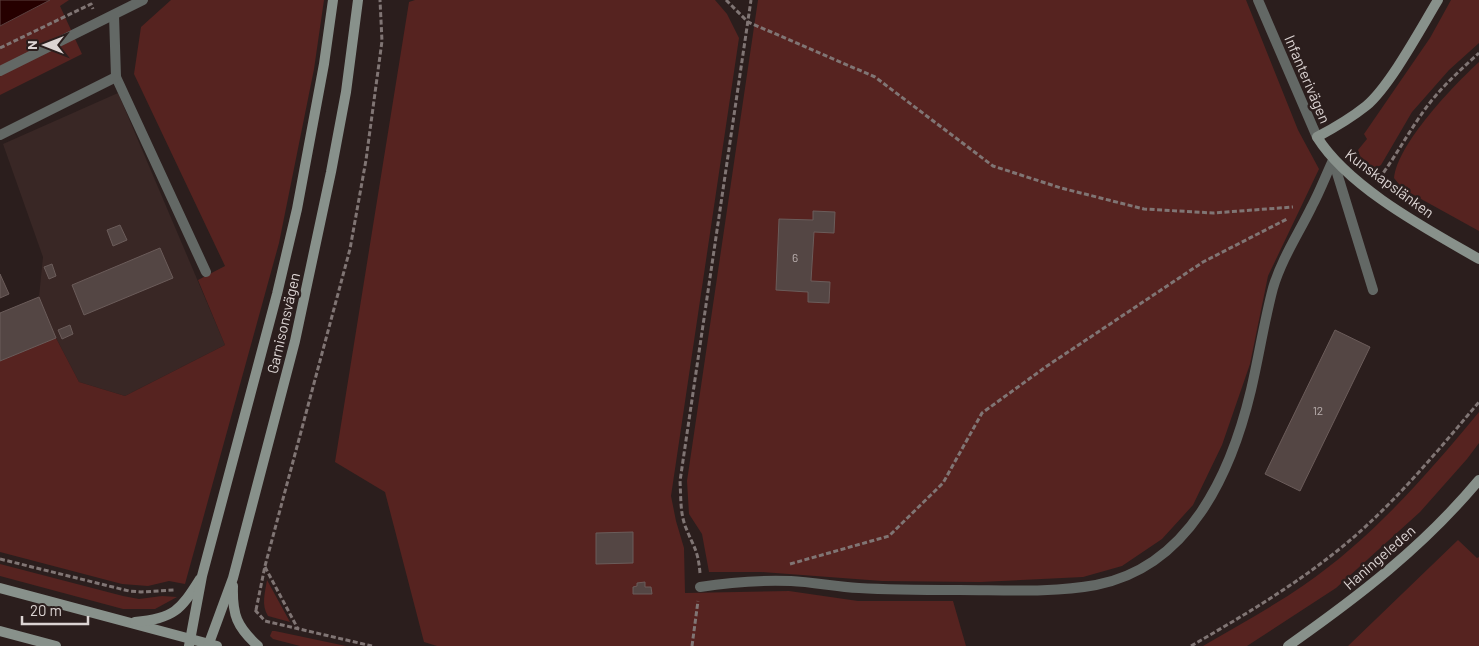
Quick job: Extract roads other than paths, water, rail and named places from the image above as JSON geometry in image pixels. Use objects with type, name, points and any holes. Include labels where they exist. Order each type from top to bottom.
[{"type":"street","points":[[0,71],[143,0]]},
{"type":"street","name":"Garnisonsvägen","points":[[190,643],[202,576],[277,294],[297,209],[324,64],[333,0]]},
{"type":"street","name":"Garnisonsvägen","points":[[211,645],[233,578],[295,341],[318,239],[346,92],[358,0]]},
{"type":"street","name":"Infanterivägen","points":[[1258,0],[1317,137],[1368,105],[1384,86],[1438,0]]},
{"type":"street","points":[[114,15],[116,77],[206,272]]},
{"type":"street","points":[[0,136],[116,77]]},
{"type":"street","name":"Kunskapslänken","points":[[1317,137],[1333,160],[1408,218],[1479,259]]},
{"type":"street","points":[[700,587],[725,583],[792,581],[858,588],[1006,590],[1067,588],[1096,585],[1123,578],[1147,567],[1171,549],[1189,529],[1217,489],[1251,392],[1274,287],[1283,260],[1312,206],[1333,160]]},
{"type":"street","points":[[1333,160],[1373,290]]},
{"type":"street","name":"Haningeleden","points":[[1288,646],[1362,594],[1394,567],[1457,506],[1479,480]]},
{"type":"street","points":[[127,622],[155,620],[170,615],[182,606],[202,576]]},
{"type":"street","points":[[233,578],[232,604],[235,618],[243,633],[258,646]]},
{"type":"street","points":[[0,588],[127,622],[190,643],[211,645]]},
{"type":"street","points":[[0,631],[56,646]]}]
